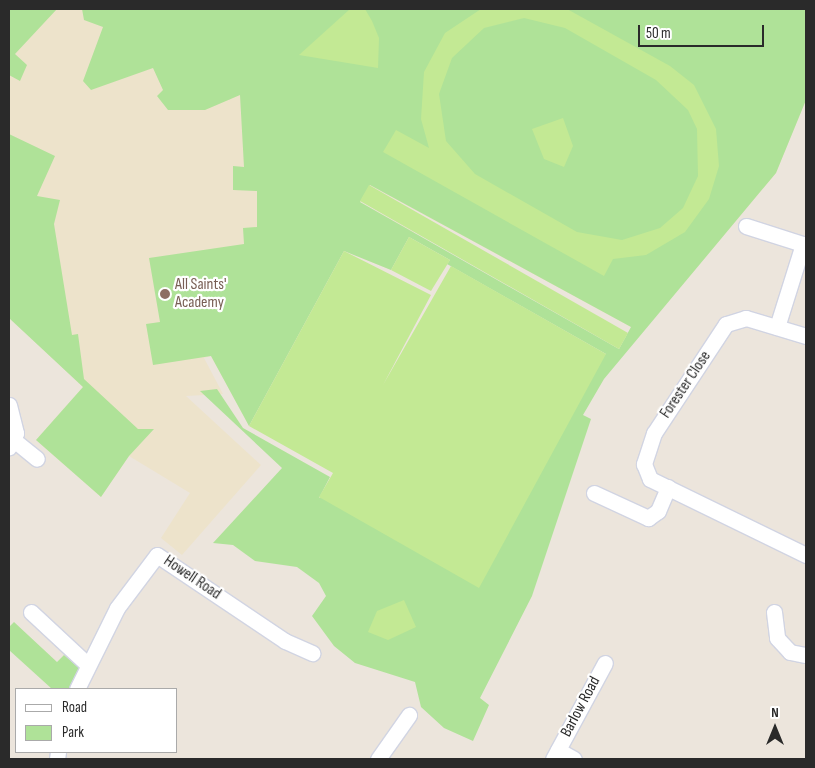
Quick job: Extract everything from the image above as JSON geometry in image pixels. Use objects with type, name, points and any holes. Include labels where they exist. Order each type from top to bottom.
[{"type":"street","points":[[746,226],[805,245],[777,327]]},
{"type":"street","name":"Forester Close","points":[[806,336],[746,318],[726,324],[647,448],[644,464],[650,480],[806,555]]},
{"type":"street","points":[[9,405],[16,425],[12,444],[37,459]]},
{"type":"street","points":[[594,494],[648,518],[658,511],[668,487]]},
{"type":"street","name":"Howell Road","points":[[77,688],[87,664],[117,608],[157,555],[285,641],[312,653]]},
{"type":"street","points":[[31,612],[87,664]]},
{"type":"street","points":[[774,612],[777,638],[790,652],[806,655]]},
{"type":"street","name":"Barlow Road","points":[[574,759],[555,755],[604,663]]},
{"type":"street","points":[[378,759],[409,715]]},
{"type":"shaded area","name":"All Saints' Academy","points":[[9,9],[806,9],[806,100],[776,173],[642,333],[369,185],[360,202],[414,232],[391,270],[344,251],[249,426],[211,356],[204,358],[223,394],[186,396],[261,465],[182,555],[161,538],[190,493],[129,456],[101,497],[36,440],[83,387],[9,318]]},
{"type":"green space","points":[[9,9],[57,9],[15,54],[27,65],[20,81],[9,75]]},
{"type":"green space","name":"All Saints' Academy","points":[[82,9],[806,9],[806,100],[776,173],[604,379],[583,415],[591,419],[532,596],[480,698],[489,705],[473,741],[444,728],[421,707],[415,682],[355,663],[334,646],[312,616],[326,596],[319,583],[297,567],[255,561],[233,545],[213,543],[282,468],[200,391],[217,389],[243,428],[330,477],[319,498],[606,354],[447,264],[450,260],[409,237],[391,270],[344,251],[249,426],[211,356],[153,365],[146,324],[160,322],[149,258],[244,244],[243,228],[257,227],[257,191],[233,190],[233,166],[244,167],[240,95],[205,110],[168,110],[157,96],[163,90],[153,68],[91,90],[83,81],[103,27],[84,20]],"holes":[[[370,185],[631,327],[619,349],[360,202]]]},
{"type":"green space","points":[[350,9],[365,9],[372,21],[379,38],[378,68],[299,55]]},
{"type":"green space","points":[[481,9],[567,9],[670,66],[694,85],[716,129],[719,166],[709,199],[685,232],[646,255],[613,259],[604,276],[383,152],[396,130],[429,148],[421,119],[424,72],[445,33]],"holes":[[[524,18],[565,28],[656,80],[688,110],[697,129],[698,176],[683,208],[660,228],[622,240],[577,232],[475,174],[446,141],[439,94],[452,58],[484,28]]]},
{"type":"green space","points":[[563,118],[573,146],[564,167],[544,159],[532,129]]},
{"type":"green space","points":[[9,134],[55,156],[37,196],[60,200],[54,224],[72,335],[78,334],[84,379],[138,429],[154,429],[129,456],[101,497],[36,440],[83,387],[9,318]]},
{"type":"green space","points":[[369,185],[628,333],[619,349],[360,201]]},
{"type":"green space","points":[[409,237],[450,260],[431,291],[391,270]]},
{"type":"green space","points":[[344,251],[431,295],[383,385],[451,266],[606,354],[479,588],[319,497],[333,473],[249,426]]},
{"type":"green space","points":[[404,600],[416,627],[388,640],[368,632],[377,611]]},
{"type":"green space","points":[[14,622],[57,662],[64,655],[84,672],[77,688],[51,688],[9,650],[9,627]]},
{"type":"place","name":"All Saints' Academy","points":[[165,294]]}]
